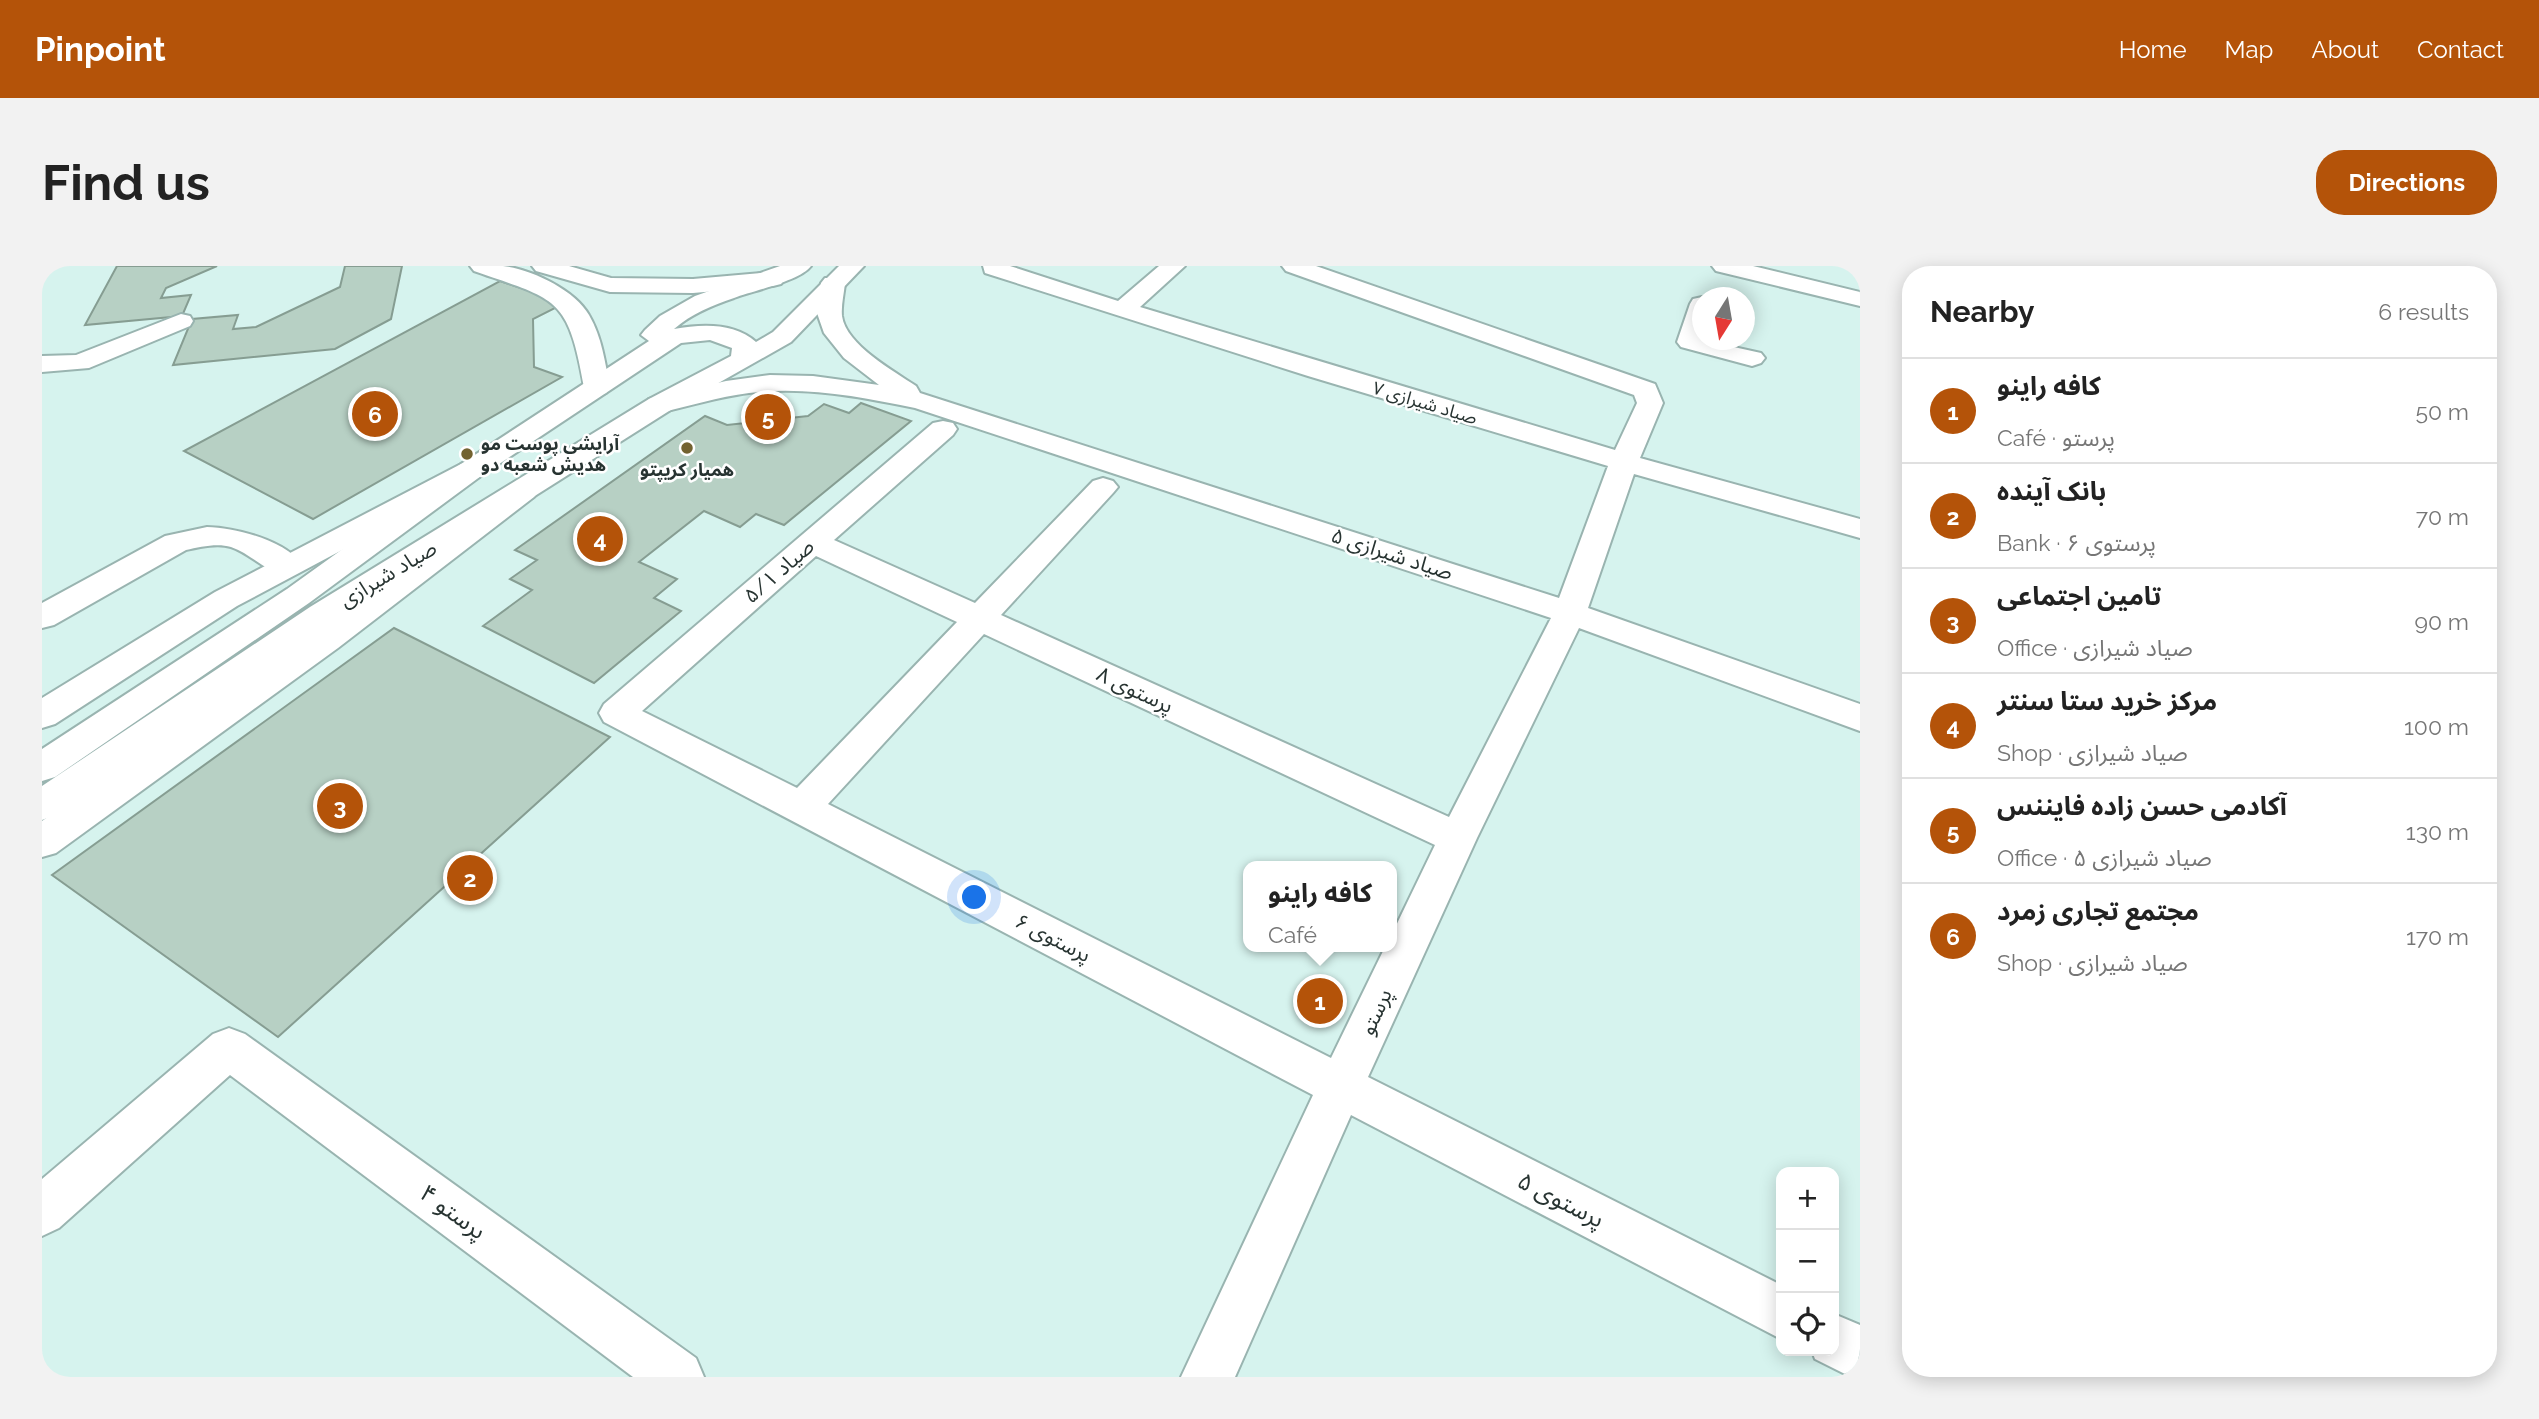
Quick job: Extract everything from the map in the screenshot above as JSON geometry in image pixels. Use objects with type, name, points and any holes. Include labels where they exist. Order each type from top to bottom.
[{"type":"main road","points":[[482,266],[556,292],[570,302],[583,323],[597,387]]},
{"type":"main road","points":[[544,266],[610,285],[693,286],[773,279]]},
{"type":"main road","points":[[622,370],[663,324],[691,307],[726,292],[773,279],[799,266]]},
{"type":"main road","name":"صیاد شیرازی","points":[[42,805],[322,615],[659,405],[782,337],[852,266]]},
{"type":"main road","points":[[1122,310],[1173,266]]},
{"type":"main road","name":"پرستو","points":[[1208,1377],[1340,1086],[1458,838],[1570,613],[1623,463],[1650,403],[1646,390],[1294,266]]},
{"type":"main road","points":[[1708,287],[1715,266]]},
{"type":"main road","points":[[1724,266],[1860,299]]},
{"type":"main road","name":"صیاد شیرازی ۷","points":[[993,268],[1623,463],[1860,529]]},
{"type":"main road","name":"صیاد شیرازی ۵","points":[[833,283],[830,321],[851,350],[874,370],[920,401]]},
{"type":"main road","points":[[42,364],[80,363],[181,321]]},
{"type":"main road","points":[[622,370],[673,337],[701,331],[729,334],[745,345],[744,360]]},
{"type":"main road","points":[[1721,350],[1752,358]]},
{"type":"main road","name":"صیاد شیرازی","points":[[42,767],[298,596],[471,470],[622,370]]},
{"type":"main road","name":"صیاد شیرازی ۵","points":[[659,405],[749,385],[806,383],[855,388],[920,401],[1570,613],[1860,718]]},
{"type":"main road","name":"صیاد ۵/۱","points":[[617,713],[943,429]]},
{"type":"main road","points":[[42,715],[226,598],[471,470]]},
{"type":"main road","points":[[802,808],[1103,487]]},
{"type":"main road","points":[[42,842],[326,640],[524,491]]},
{"type":"main road","points":[[42,617],[176,543],[207,536],[244,541],[287,566]]},
{"type":"main road","name":"پرستوی ۸","points":[[812,542],[1458,838]]},
{"type":"main road","name":"پرستوی ۶","points":[[617,713],[1340,1086]]},
{"type":"main road","name":"پرستو ۴","points":[[42,1211],[229,1048],[677,1377]]},
{"type":"main road","name":"پرستوی ۵","points":[[1340,1086],[1776,1310]]},
{"type":"main road","points":[[1839,1343],[1860,1354]]},
{"type":"building","points":[[117,266],[217,266],[166,288],[161,298],[191,295],[182,316],[85,325]]},
{"type":"building","points":[[345,266],[402,266],[391,319],[335,349],[173,365],[192,319],[238,315],[233,329],[256,327],[340,287]]},
{"type":"building","points":[[500,281],[565,303],[533,319],[534,367],[562,377],[313,519],[184,451]]},
{"type":"building","points":[[861,403],[911,421],[784,525],[756,514],[740,527],[704,511],[639,562],[677,579],[654,598],[681,611],[594,683],[483,626],[532,590],[510,579],[537,560],[515,550],[705,416],[727,425],[808,416],[824,404],[849,413]]},
{"type":"building","points":[[394,628],[610,737],[278,1037],[52,875]]},
{"type":"place","name":"مجتمع تجاری زمرد","points":[[375,414]]},
{"type":"place","name":"آکادمی حسن زاده فایننس","points":[[768,417]]},
{"type":"place","name":"همیار کریپتو","points":[[687,448]]},
{"type":"place","name":"آرایشی پوست مو هدیش شعبه دو","points":[[467,454]]},
{"type":"place","name":"مرکز خرید ستا سنتر","points":[[600,539]]},
{"type":"place","name":"تامین اجتماعی","points":[[340,806]]},
{"type":"place","name":"بانک آینده","points":[[470,878]]},
{"type":"place","name":"کافه راینو","points":[[1320,1001]]}]
